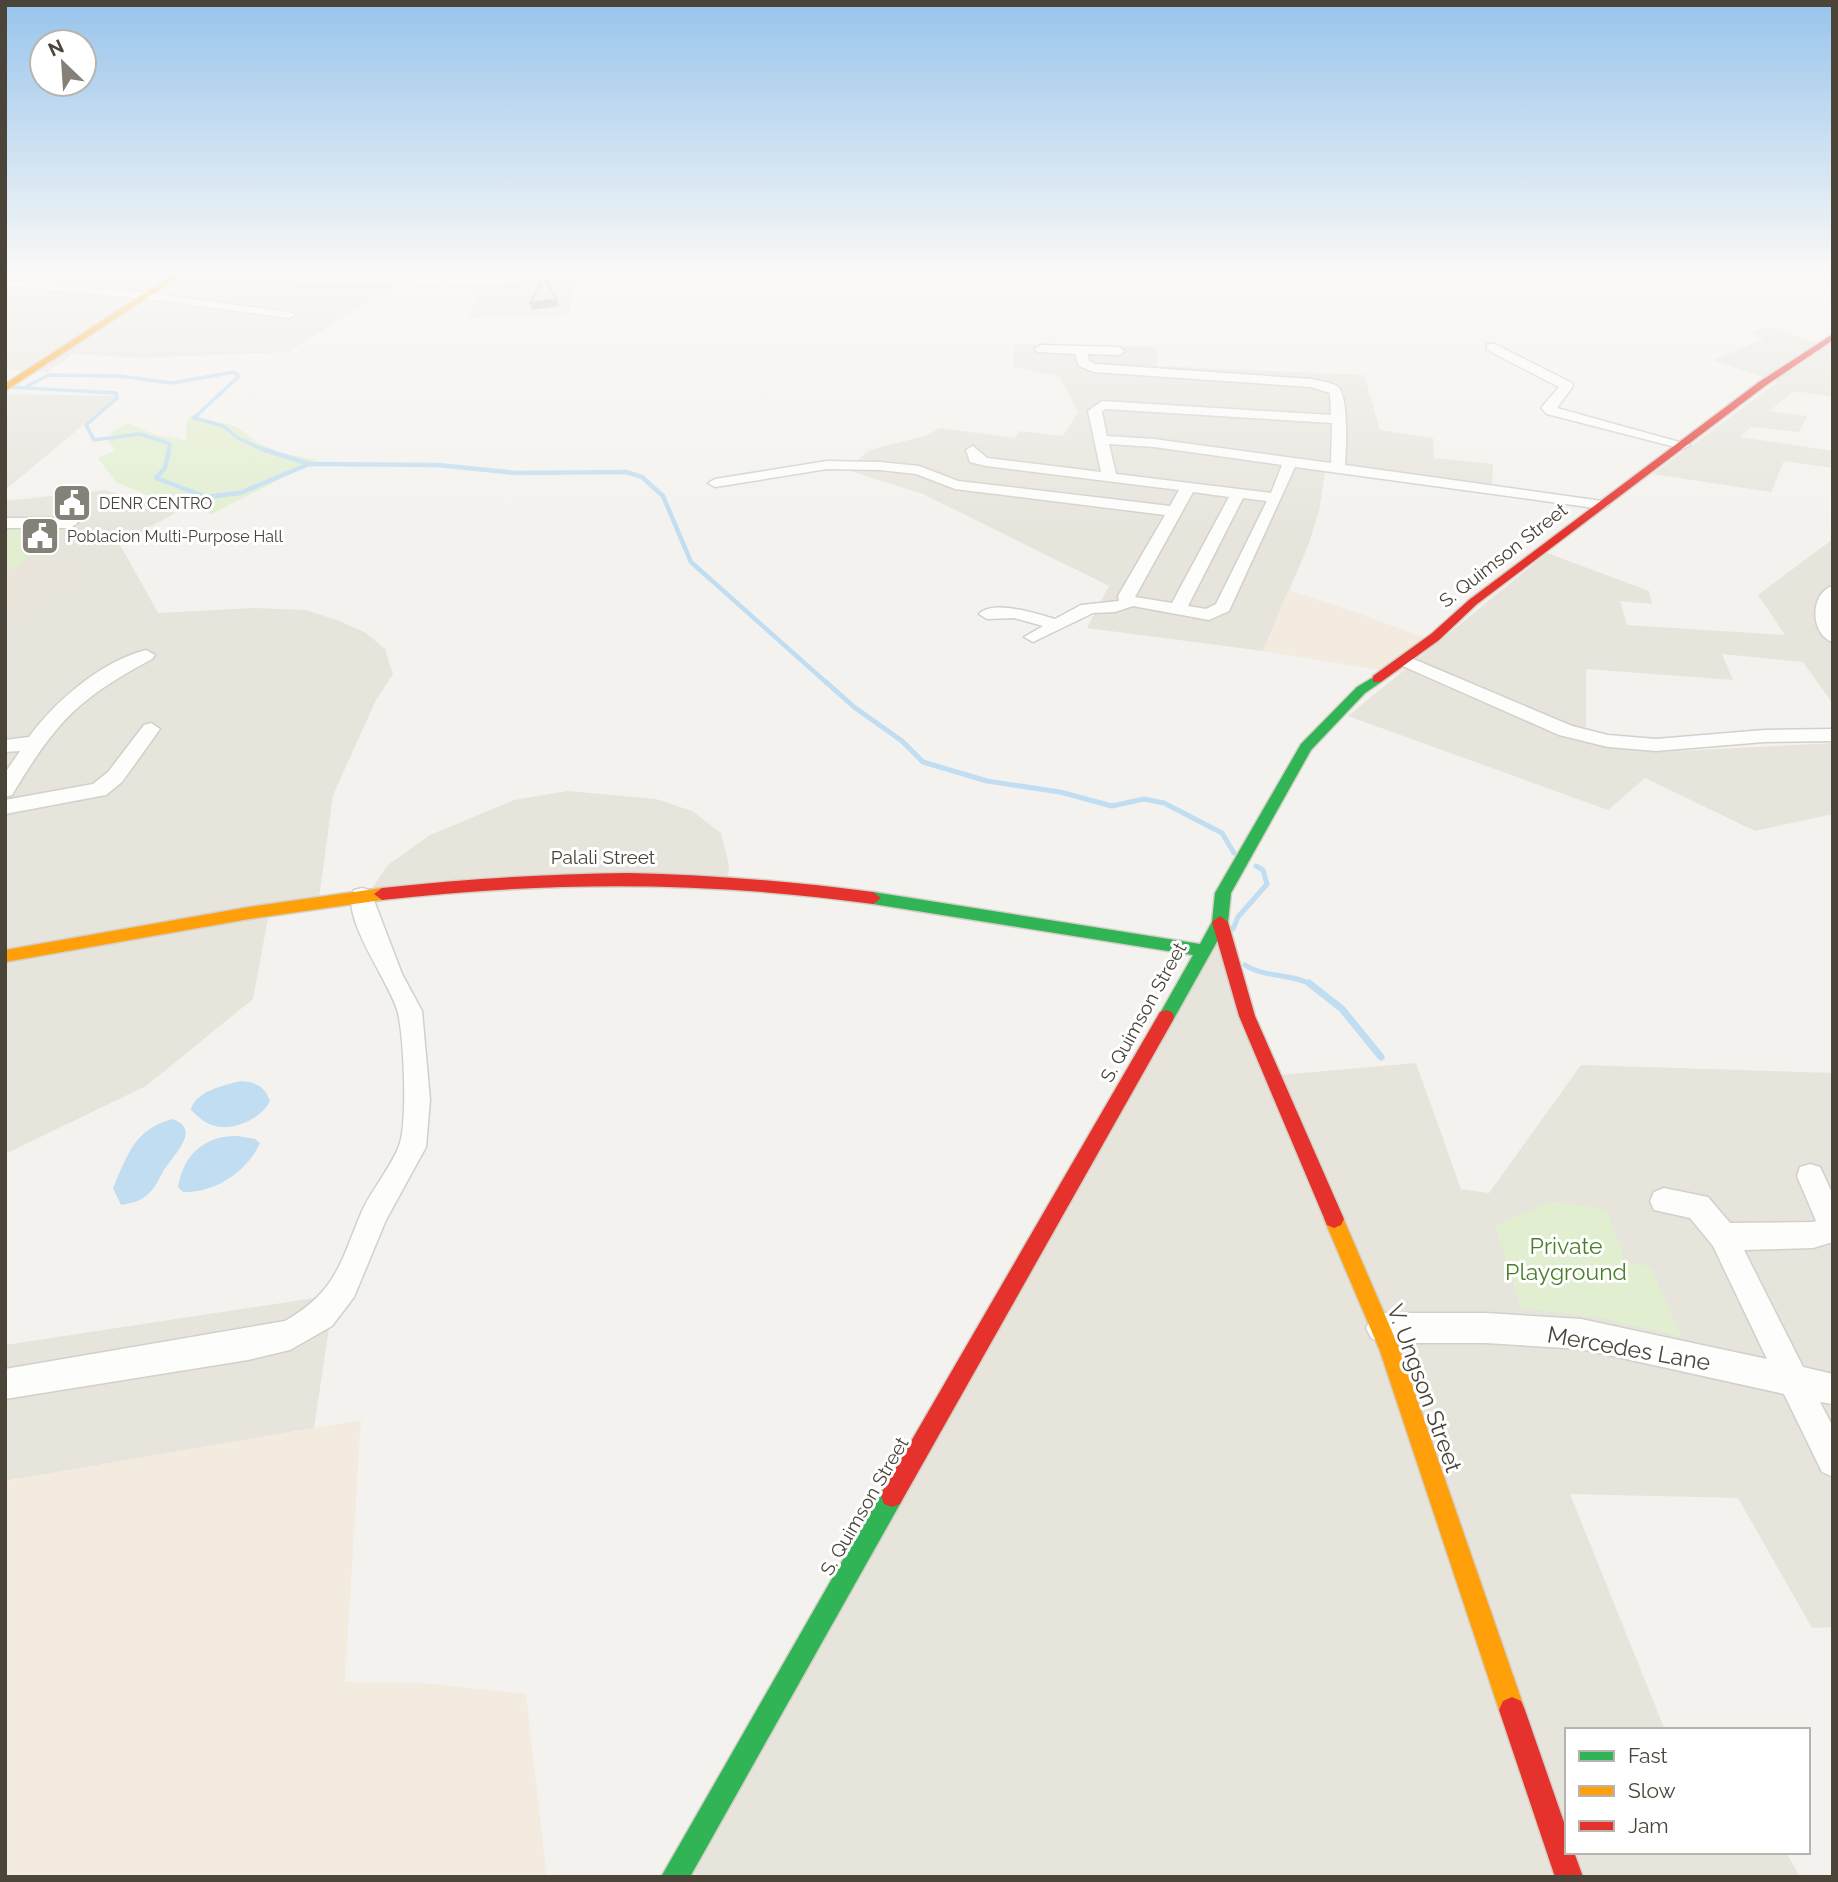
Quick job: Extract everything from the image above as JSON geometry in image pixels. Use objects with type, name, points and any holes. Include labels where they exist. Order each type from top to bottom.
[{"type":"street","points":[[5,388],[49,359]]},
{"type":"street","points":[[1083,359],[1083,363],[1094,368],[1324,385],[1336,393],[1338,468]]},
{"type":"street","points":[[1514,359],[1567,386],[1548,408],[1552,411],[1683,445]]},
{"type":"street","name":"S. Quimson Street","points":[[675,1877],[1201,950],[1220,922],[1223,893],[1306,747],[1361,690],[1404,660],[1473,601],[1799,359]]},
{"type":"street","points":[[1109,477],[1104,440],[1095,411],[1106,404],[1338,419]]},
{"type":"street","points":[[1104,440],[1154,443],[1602,505]]},
{"type":"street","points":[[972,450],[975,459],[986,462],[1276,498]]},
{"type":"street","points":[[1032,638],[1083,610],[1120,607],[1130,601],[1209,615],[1218,613],[1276,498],[1290,461]]},
{"type":"street","points":[[715,483],[827,465],[880,466],[919,470],[954,485],[1173,512]]},
{"type":"street","points":[[1130,601],[1127,593],[1188,487]]},
{"type":"street","points":[[1178,609],[1238,493]]},
{"type":"street","points":[[5,523],[70,523]]},
{"type":"street","points":[[1833,591],[1823,603],[1822,612],[1833,637]]},
{"type":"street","points":[[987,614],[1014,613],[1060,625]]},
{"type":"street","points":[[5,790],[34,743],[67,706],[87,688],[146,654]]},
{"type":"street","points":[[1404,660],[1566,731],[1608,741],[1656,745],[1764,736],[1833,735]]},
{"type":"street","points":[[5,807],[99,790],[115,777],[151,729]]},
{"type":"street","points":[[5,746],[34,743]]},
{"type":"street","name":"Palali Street","points":[[5,956],[362,896],[541,878],[734,881],[794,887],[1201,950]]},
{"type":"street","points":[[5,1384],[248,1345],[290,1335],[321,1315],[344,1287],[365,1244],[374,1216],[413,1147],[417,1100],[410,1011],[391,976],[365,913],[362,896]]},
{"type":"street","name":"V. Ungson Street","points":[[1220,922],[1247,1016],[1381,1328],[1570,1877]]},
{"type":"street","points":[[1723,1237],[1814,1235],[1830,1230],[1831,1222],[1810,1176]]},
{"type":"street","points":[[1664,1201],[1698,1206],[1723,1237],[1833,1461]]},
{"type":"street","name":"Mercedes Lane","points":[[1381,1328],[1486,1328],[1581,1334],[1833,1389]]},
{"type":"shaded area","points":[[5,359],[66,359],[46,372],[5,369]]},
{"type":"shaded area","points":[[1014,359],[1157,359],[1157,366],[1364,375],[1380,430],[1433,438],[1434,458],[1493,464],[1492,491],[1325,472],[1319,511],[1308,546],[1263,651],[1087,628],[1109,586],[923,494],[847,470],[869,450],[925,436],[940,428],[1014,438],[1020,431],[1063,436],[1078,412],[1060,377],[1013,366]]},
{"type":"shaded area","points":[[1833,359],[1833,397],[1794,391],[1769,411],[1807,416],[1799,432],[1751,427],[1740,437],[1833,451],[1833,468],[1784,461],[1771,492],[1653,474],[1777,382],[1713,360]]},
{"type":"shaded area","points":[[5,394],[118,396],[5,490]]},
{"type":"shaded area","points":[[106,490],[176,513],[119,543],[158,613],[254,608],[305,610],[366,633],[385,649],[393,674],[376,700],[333,795],[318,906],[269,913],[253,999],[146,1086],[5,1154],[5,501]]},
{"type":"shaded area","points":[[1833,539],[1833,704],[1803,662],[1722,654],[1733,680],[1586,669],[1586,737],[1661,752],[1833,743],[1833,814],[1755,831],[1645,778],[1608,810],[1348,716],[1547,553],[1649,591],[1652,604],[1620,601],[1627,625],[1785,635],[1758,595]]},
{"type":"shaded area","points":[[26,560],[76,574],[5,621],[5,575]]},
{"type":"shaded area","points":[[1288,590],[1437,643],[1399,673],[1263,651]]},
{"type":"shaded area","points":[[568,791],[656,799],[692,811],[721,833],[729,865],[727,887],[657,882],[364,900],[388,865],[430,835],[514,800]]},
{"type":"shaded area","points":[[1212,930],[1280,1075],[1416,1063],[1461,1189],[1489,1193],[1581,1065],[1833,1073],[1833,1627],[1812,1628],[1738,1498],[1570,1494],[1664,1728],[1565,1728],[1565,1854],[1787,1854],[1800,1877],[672,1877]]},
{"type":"shaded area","points":[[334,1295],[314,1428],[5,1481],[5,1345]]},
{"type":"shaded area","points":[[361,1420],[345,1682],[423,1683],[526,1694],[547,1877],[5,1877],[5,1481]]},
{"type":"green space","points":[[192,415],[237,427],[258,443],[281,453],[317,460],[212,514],[161,501],[116,482],[98,458],[116,450],[108,441],[112,432],[127,423],[153,434],[187,441],[186,423]]},
{"type":"green space","points":[[70,526],[5,575],[5,527]]},
{"type":"green space","name":"Private Playground","points":[[1552,1202],[1606,1209],[1626,1262],[1650,1266],[1682,1337],[1602,1318],[1521,1308],[1495,1225]]},
{"type":"water","points":[[241,1081],[259,1086],[270,1101],[254,1118],[239,1125],[222,1127],[208,1124],[191,1110],[198,1098],[204,1094]]},
{"type":"water","points":[[172,1119],[185,1129],[185,1136],[178,1151],[150,1193],[138,1201],[121,1205],[113,1188],[128,1154],[149,1130]]},
{"type":"water","points":[[237,1136],[255,1139],[260,1143],[238,1172],[206,1189],[183,1192],[178,1187],[185,1165],[197,1149],[215,1139]]},
{"type":"waterway","points":[[27,386],[49,375],[119,376],[172,383],[234,372],[239,376],[194,418],[223,426],[238,438],[266,451]]},
{"type":"waterway","points":[[8,387],[116,393],[117,398],[86,425],[94,440],[140,434],[170,444],[169,451]]},
{"type":"waterway","points":[[169,449],[165,468],[156,478],[206,497],[240,493],[309,464]]},
{"type":"waterway","points":[[262,449],[309,464]]},
{"type":"waterway","points":[[309,464],[438,465],[516,473],[626,472],[642,477],[663,496],[691,562],[828,684]]},
{"type":"waterway","points":[[826,682],[854,707],[902,741],[923,762],[987,781],[1060,792],[1112,806],[1144,799],[1164,803],[1222,833],[1234,853]]},
{"type":"waterway","points":[[1233,929],[1238,917],[1267,884],[1263,870],[1256,866]]},
{"type":"waterway","points":[[1245,965],[1261,972],[1311,984]]},
{"type":"waterway","points":[[1311,984],[1342,1009],[1381,1057]]},
{"type":"traffic: fast","points":[[1166,1017],[1220,922],[1223,893],[1306,747],[1361,690],[1377,679]]},
{"type":"traffic: fast","points":[[873,898],[1201,950]]},
{"type":"traffic: fast","points":[[675,1877],[892,1496]]},
{"type":"traffic: slow","points":[[5,388],[50,359]]},
{"type":"traffic: slow","points":[[5,956],[249,913],[382,894]]},
{"type":"traffic: slow","points":[[1334,1219],[1390,1350],[1512,1710]]},
{"type":"traffic: jam","points":[[1377,679],[1435,637],[1473,602],[1799,359]]},
{"type":"traffic: jam","points":[[382,894],[505,882],[628,879],[751,884],[873,898]]},
{"type":"traffic: jam","points":[[1220,922],[1247,1016],[1334,1219]]},
{"type":"traffic: jam","points":[[892,1496],[1166,1017]]},
{"type":"traffic: jam","points":[[1512,1710],[1569,1877]]},
{"type":"place","name":"DENR CENTRO","points":[[72,503]]},
{"type":"place","name":"Poblacion Multi-Purpose Hall","points":[[40,536]]}]
